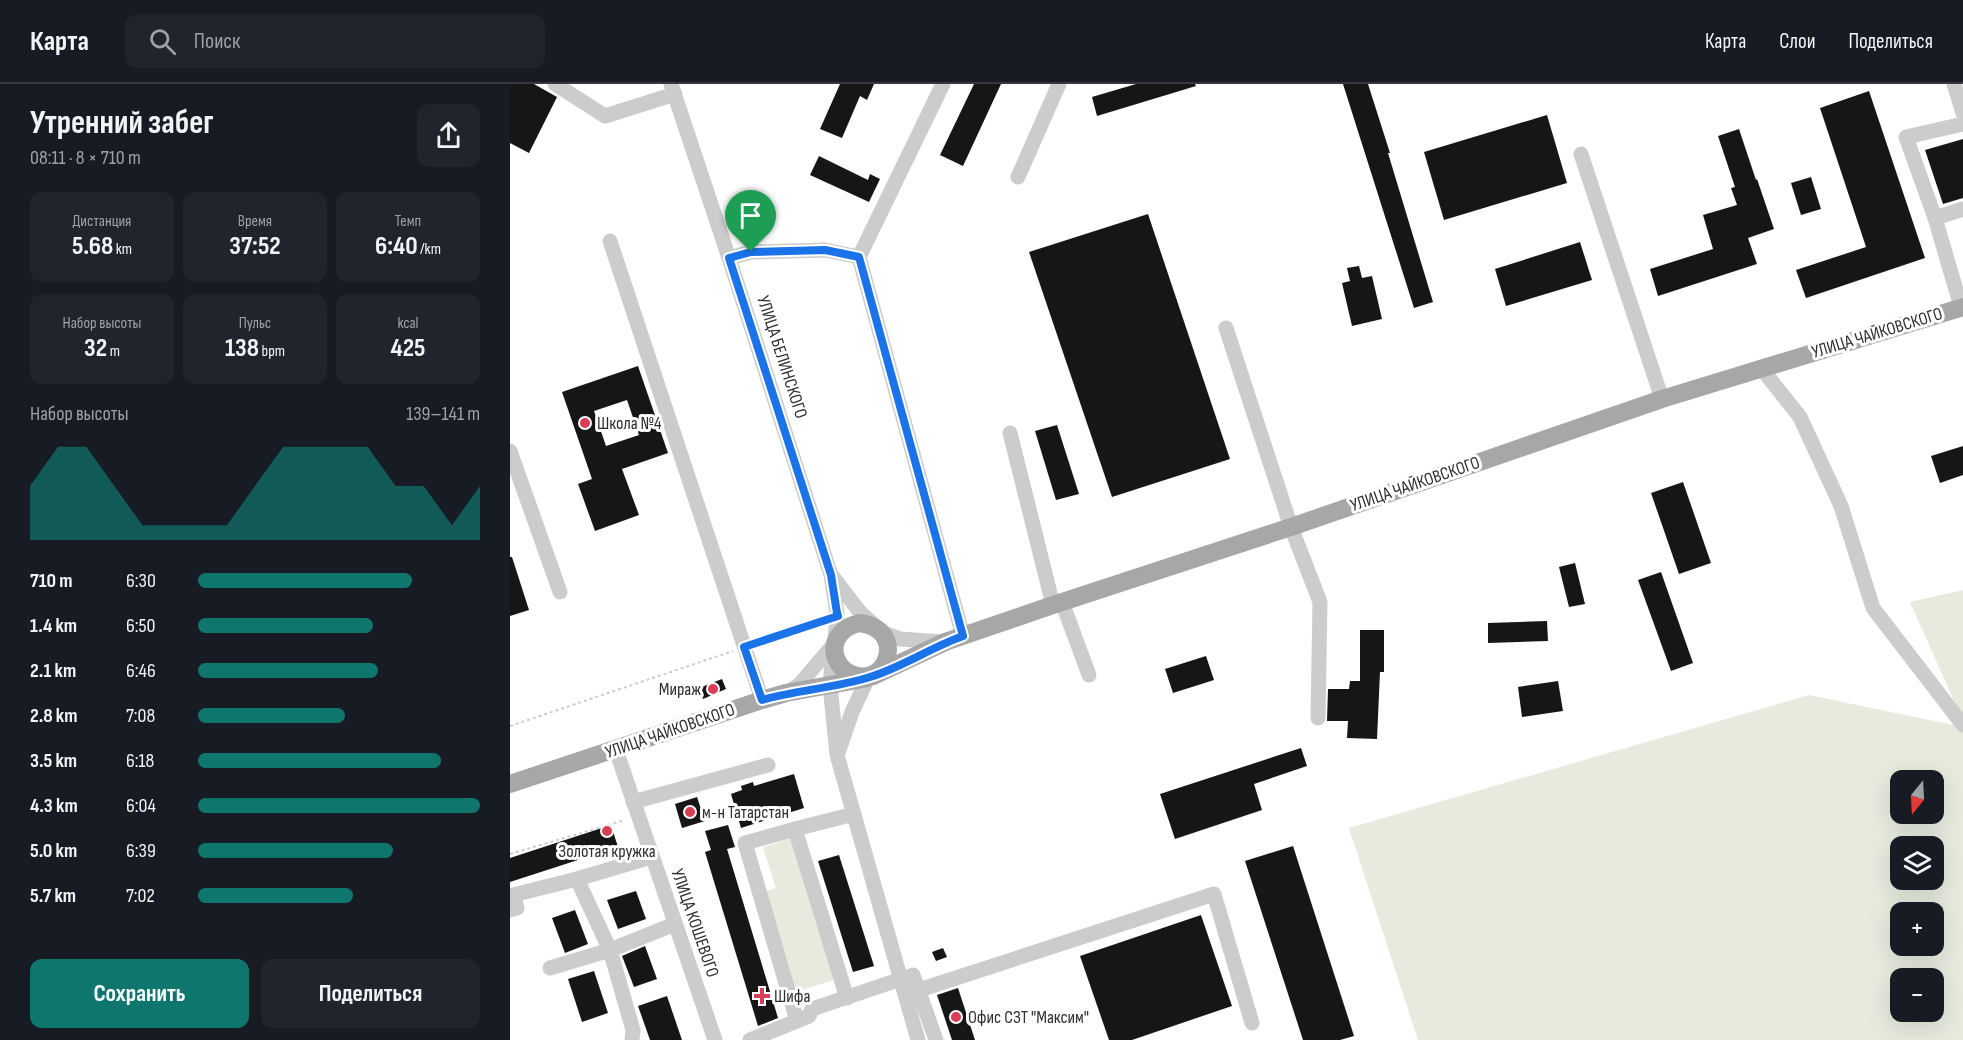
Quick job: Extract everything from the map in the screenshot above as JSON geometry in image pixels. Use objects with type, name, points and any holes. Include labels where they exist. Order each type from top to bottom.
[{"type":"main road","name":"УЛИЦА ЧАЙКОВСКОГО","points":[[510,784],[762,700],[786,693],[870,677],[945,642],[1291,527],[1662,399],[1962,307]]},
{"type":"main road","points":[[860,623],[880,630],[888,651],[886,660],[870,677],[849,674],[842,669],[837,662],[834,642],[844,629],[860,623]]},
{"type":"street","points":[[555,84],[605,117],[673,89]]},
{"type":"street","points":[[943,84],[859,257],[963,636]]},
{"type":"street","points":[[1018,177],[1059,84]]},
{"type":"street","points":[[1954,84],[1963,113]]},
{"type":"street","name":"УЛИЦА БЕЛИНСКОГО","points":[[673,89],[831,575]]},
{"type":"street","points":[[1962,307],[1935,219],[1906,137],[1963,124]]},
{"type":"street","points":[[1581,154],[1662,399]]},
{"type":"street","points":[[1935,219],[1963,209]]},
{"type":"street","points":[[610,241],[762,700]]},
{"type":"street","points":[[729,258],[751,252],[825,250],[859,257]]},
{"type":"street","points":[[1226,328],[1291,527],[1320,602],[1318,718]]},
{"type":"street","points":[[1762,369],[1800,417],[1841,506],[1873,608],[1963,725]]},
{"type":"street","points":[[1010,433],[1058,604],[1089,675]]},
{"type":"street","points":[[510,451],[560,592]]},
{"type":"street","points":[[831,575],[838,616],[830,685],[837,755],[918,1040]]},
{"type":"street","points":[[831,575],[853,604],[880,630],[900,639],[945,642]]},
{"type":"street","points":[[786,693],[799,685],[834,642]]},
{"type":"street","points":[[837,755],[852,712],[870,677]]},
{"type":"street","name":"УЛИЦА КОШЕВОГО","points":[[616,750],[635,809],[651,833],[651,857],[715,1040]]},
{"type":"street","points":[[635,809],[768,765]]},
{"type":"street","points":[[797,1020],[745,843],[854,814]]},
{"type":"street","points":[[795,829],[847,998]]},
{"type":"street","points":[[510,910],[517,908],[513,895],[651,857]]},
{"type":"street","points":[[577,879],[610,950],[633,1030],[632,1040]]},
{"type":"street","points":[[919,990],[1214,894],[1252,1023]]},
{"type":"street","points":[[550,968],[610,950],[675,924]]},
{"type":"street","points":[[750,1040],[809,1016],[812,1010],[913,975],[936,1040]]},
{"type":"path","points":[[510,726],[838,616]]},
{"type":"path","points":[[510,854],[635,809]]},
{"type":"shaded area","points":[[1963,590],[1963,721],[1910,602]]},
{"type":"shaded area","points":[[1809,695],[1963,727],[1963,1040],[1418,1040],[1349,828]]},
{"type":"shaded area","points":[[793,837],[837,979],[795,992],[764,892],[776,888],[763,847]]},
{"type":"building","points":[[510,84],[534,84],[557,97],[529,153],[510,143]]},
{"type":"building","points":[[840,84],[874,84],[867,100],[860,96],[842,138],[820,129]]},
{"type":"building","points":[[974,84],[1001,84],[963,166],[940,155]]},
{"type":"building","points":[[1136,84],[1195,84],[1196,86],[1097,116],[1092,97]]},
{"type":"building","points":[[1343,84],[1368,84],[1433,302],[1414,308]]},
{"type":"building","points":[[1869,91],[1925,258],[1806,298],[1796,270],[1866,247],[1820,108]]},
{"type":"building","points":[[1547,115],[1567,183],[1444,220],[1424,152]]},
{"type":"building","points":[[1739,129],[1774,229],[1748,238],[1757,264],[1658,296],[1650,269],[1713,249],[1703,215],[1737,205],[1731,188],[1735,187],[1718,136]]},
{"type":"building","points":[[1963,139],[1963,198],[1943,204],[1925,150]]},
{"type":"building","points":[[819,156],[868,180],[870,174],[880,179],[869,202],[810,175]]},
{"type":"building","points":[[1811,177],[1821,209],[1801,215],[1791,183]]},
{"type":"building","points":[[1148,214],[1230,459],[1112,497],[1029,252]]},
{"type":"building","points":[[1580,242],[1592,280],[1506,306],[1495,269]]},
{"type":"building","points":[[1359,266],[1362,278],[1372,276],[1382,319],[1352,326],[1342,283],[1350,281],[1347,268]]},
{"type":"building","name":"Школа №4","points":[[638,366],[668,453],[622,469],[639,515],[595,531],[578,484],[592,479],[562,392]],"holes":[[[627,400],[639,435],[606,446],[594,411]]]},
{"type":"building","points":[[1057,425],[1079,494],[1056,500],[1035,431]]},
{"type":"building","points":[[1963,446],[1963,475],[1940,483],[1931,456]]},
{"type":"building","points":[[1683,482],[1711,563],[1679,574],[1651,493]]},
{"type":"building","points":[[510,557],[512,557],[529,610],[510,616]]},
{"type":"building","points":[[1575,563],[1585,604],[1569,607],[1559,567]]},
{"type":"building","points":[[1661,572],[1693,663],[1671,671],[1638,580]]},
{"type":"building","points":[[1547,621],[1548,641],[1488,643],[1488,623]]},
{"type":"building","points":[[1360,630],[1384,630],[1384,672],[1380,672],[1377,739],[1347,738],[1348,721],[1327,721],[1328,689],[1349,689],[1350,681],[1360,681]]},
{"type":"building","points":[[1206,656],[1214,680],[1173,693],[1165,669]]},
{"type":"building","name":"Мираж","points":[[722,679],[726,689],[703,699],[699,688]]},
{"type":"building","points":[[1558,681],[1563,711],[1522,717],[1518,687]]},
{"type":"building","points":[[1301,748],[1307,766],[1254,784],[1262,810],[1175,839],[1160,794]]},
{"type":"building","points":[[794,774],[804,808],[741,828],[731,794],[742,790],[741,786],[753,782],[754,786]]},
{"type":"building","name":"м-н Татарстан","points":[[697,797],[705,821],[682,828],[675,804]]},
{"type":"building","points":[[611,825],[618,847],[510,882],[510,858]]},
{"type":"building","points":[[728,825],[735,847],[727,849],[778,1018],[758,1026],[705,852],[711,850],[705,831]]},
{"type":"building","points":[[1293,846],[1354,1036],[1340,1040],[1303,1040],[1245,861]]},
{"type":"building","points":[[839,855],[874,966],[853,972],[818,861]]},
{"type":"building","points":[[636,891],[646,919],[618,929],[607,900]]},
{"type":"building","points":[[575,910],[588,944],[565,953],[552,918]]},
{"type":"building","points":[[1201,915],[1232,1006],[1132,1040],[1109,1040],[1080,956]]},
{"type":"building","points":[[645,946],[657,979],[634,987],[622,956]]},
{"type":"building","points":[[943,948],[947,957],[936,961],[932,952]]},
{"type":"building","points":[[594,971],[608,1013],[582,1022],[568,979]]},
{"type":"building","name":"Офис СЗТ \"Максим\"","points":[[958,988],[975,1040],[952,1040],[937,995]]},
{"type":"building","points":[[667,996],[682,1040],[650,1040],[638,1006]]},
{"type":"place","name":"Школа №4","points":[[585,423]]},
{"type":"place","name":"Мираж","points":[[713,689]]},
{"type":"place","name":"м-н Татарстан","points":[[690,812]]},
{"type":"place","name":"Золотая кружка","points":[[607,831]]},
{"type":"place","name":"Шифа","points":[[762,996]]},
{"type":"place","name":"Офис СЗТ \"Максим\"","points":[[956,1017]]},
{"type":"route","points":[[825,250],[859,257],[963,636],[945,642],[873,676],[762,700],[744,647],[838,616],[831,575],[729,258],[751,252],[825,250]]}]
